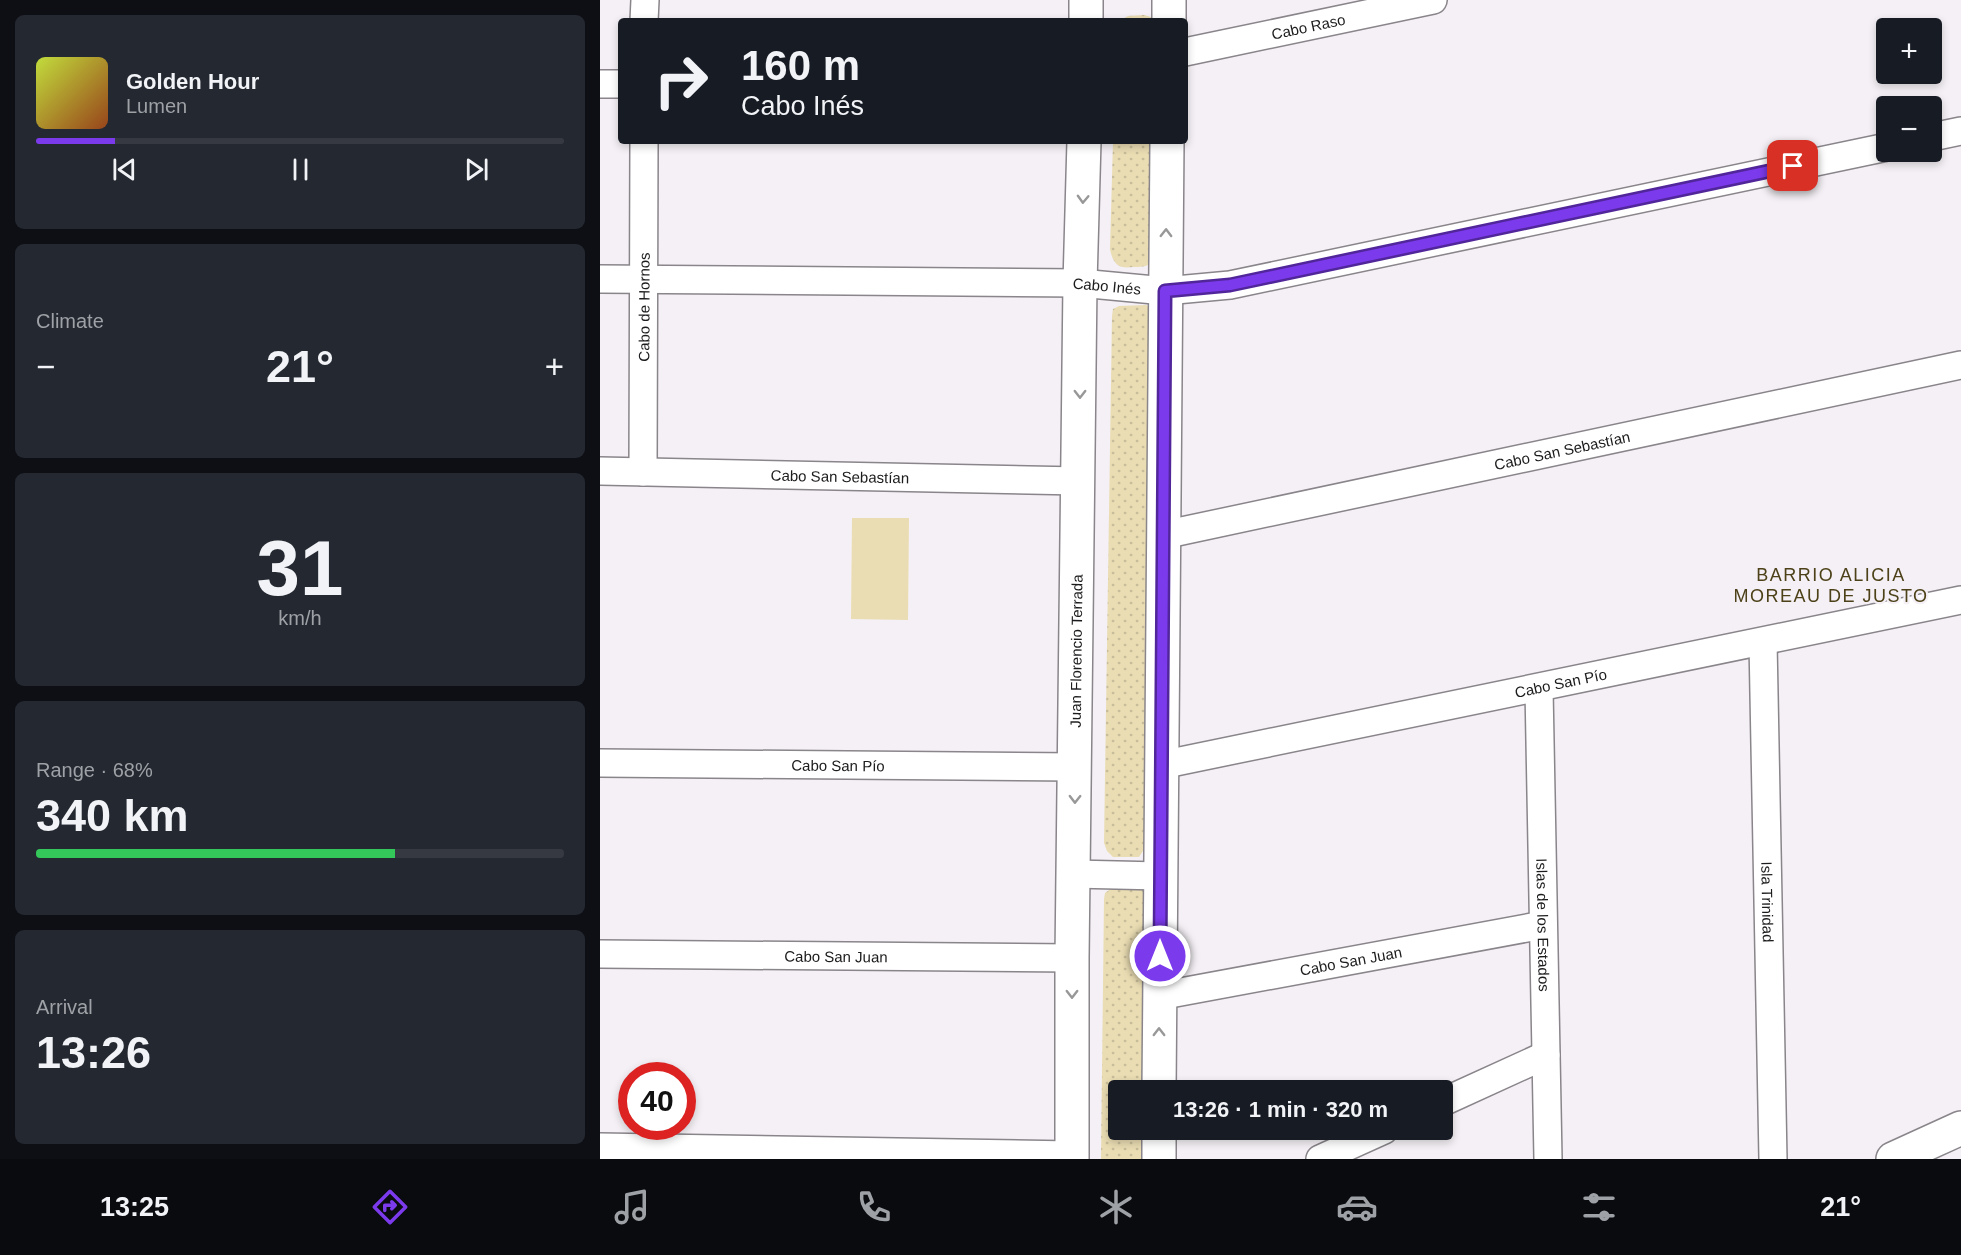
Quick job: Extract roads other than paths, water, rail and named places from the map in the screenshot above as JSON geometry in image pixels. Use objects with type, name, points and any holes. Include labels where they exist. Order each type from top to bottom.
[{"type":"street","points":[[645,0],[645,18]]},
{"type":"street","points":[[1086,0],[1086,18]]},
{"type":"street","points":[[1169,0],[1169,18]]},
{"type":"street","name":"Cabo Raso","points":[[1188,51],[1433,0]]},
{"type":"street","points":[[600,84],[618,84]]},
{"type":"street","points":[[1942,135],[1961,131]]},
{"type":"street","name":"Cabo de Hornos","points":[[643,472],[644,144]]},
{"type":"street","name":"Juan Florencio Terrada","points":[[1072,1157],[1072,958],[1080,284],[1084,144]]},
{"type":"street","points":[[1159,1080],[1167,144]]},
{"type":"street","name":"Cabo Inés","points":[[600,279],[1080,284],[1165,291],[1230,285],[1876,149]]},
{"type":"street","name":"Cabo San Sebastían","points":[[1163,535],[1961,365]]},
{"type":"street","name":"Cabo San Sebastían","points":[[600,471],[1079,481]]},
{"type":"street","name":"Cabo San Pío","points":[[1161,765],[1539,689],[1961,600]]},
{"type":"street","name":"Isla Trinidad","points":[[1763,642],[1773,1159]]},
{"type":"street","name":"Islas de los Estados","points":[[1539,689],[1548,1159]]},
{"type":"street","name":"Cabo San Pío","points":[[600,763],[1076,767]]},
{"type":"street","points":[[1073,874],[1160,876]]},
{"type":"street","name":"Cabo San Juan","points":[[1160,996],[1543,925]]},
{"type":"street","name":"Cabo San Juan","points":[[600,954],[1072,958]]},
{"type":"street","points":[[1453,1097],[1546,1055]]},
{"type":"street","points":[[1893,1159],[1961,1128]]},
{"type":"street","points":[[1158,1159],[1159,1140]]},
{"type":"street","points":[[1320,1159],[1362,1140]]},
{"type":"street","points":[[600,1147],[1072,1157]]},
{"type":"district","name":"BARRIO ALICIA MOREAU DE JUSTO","points":[[1831,585]]}]
